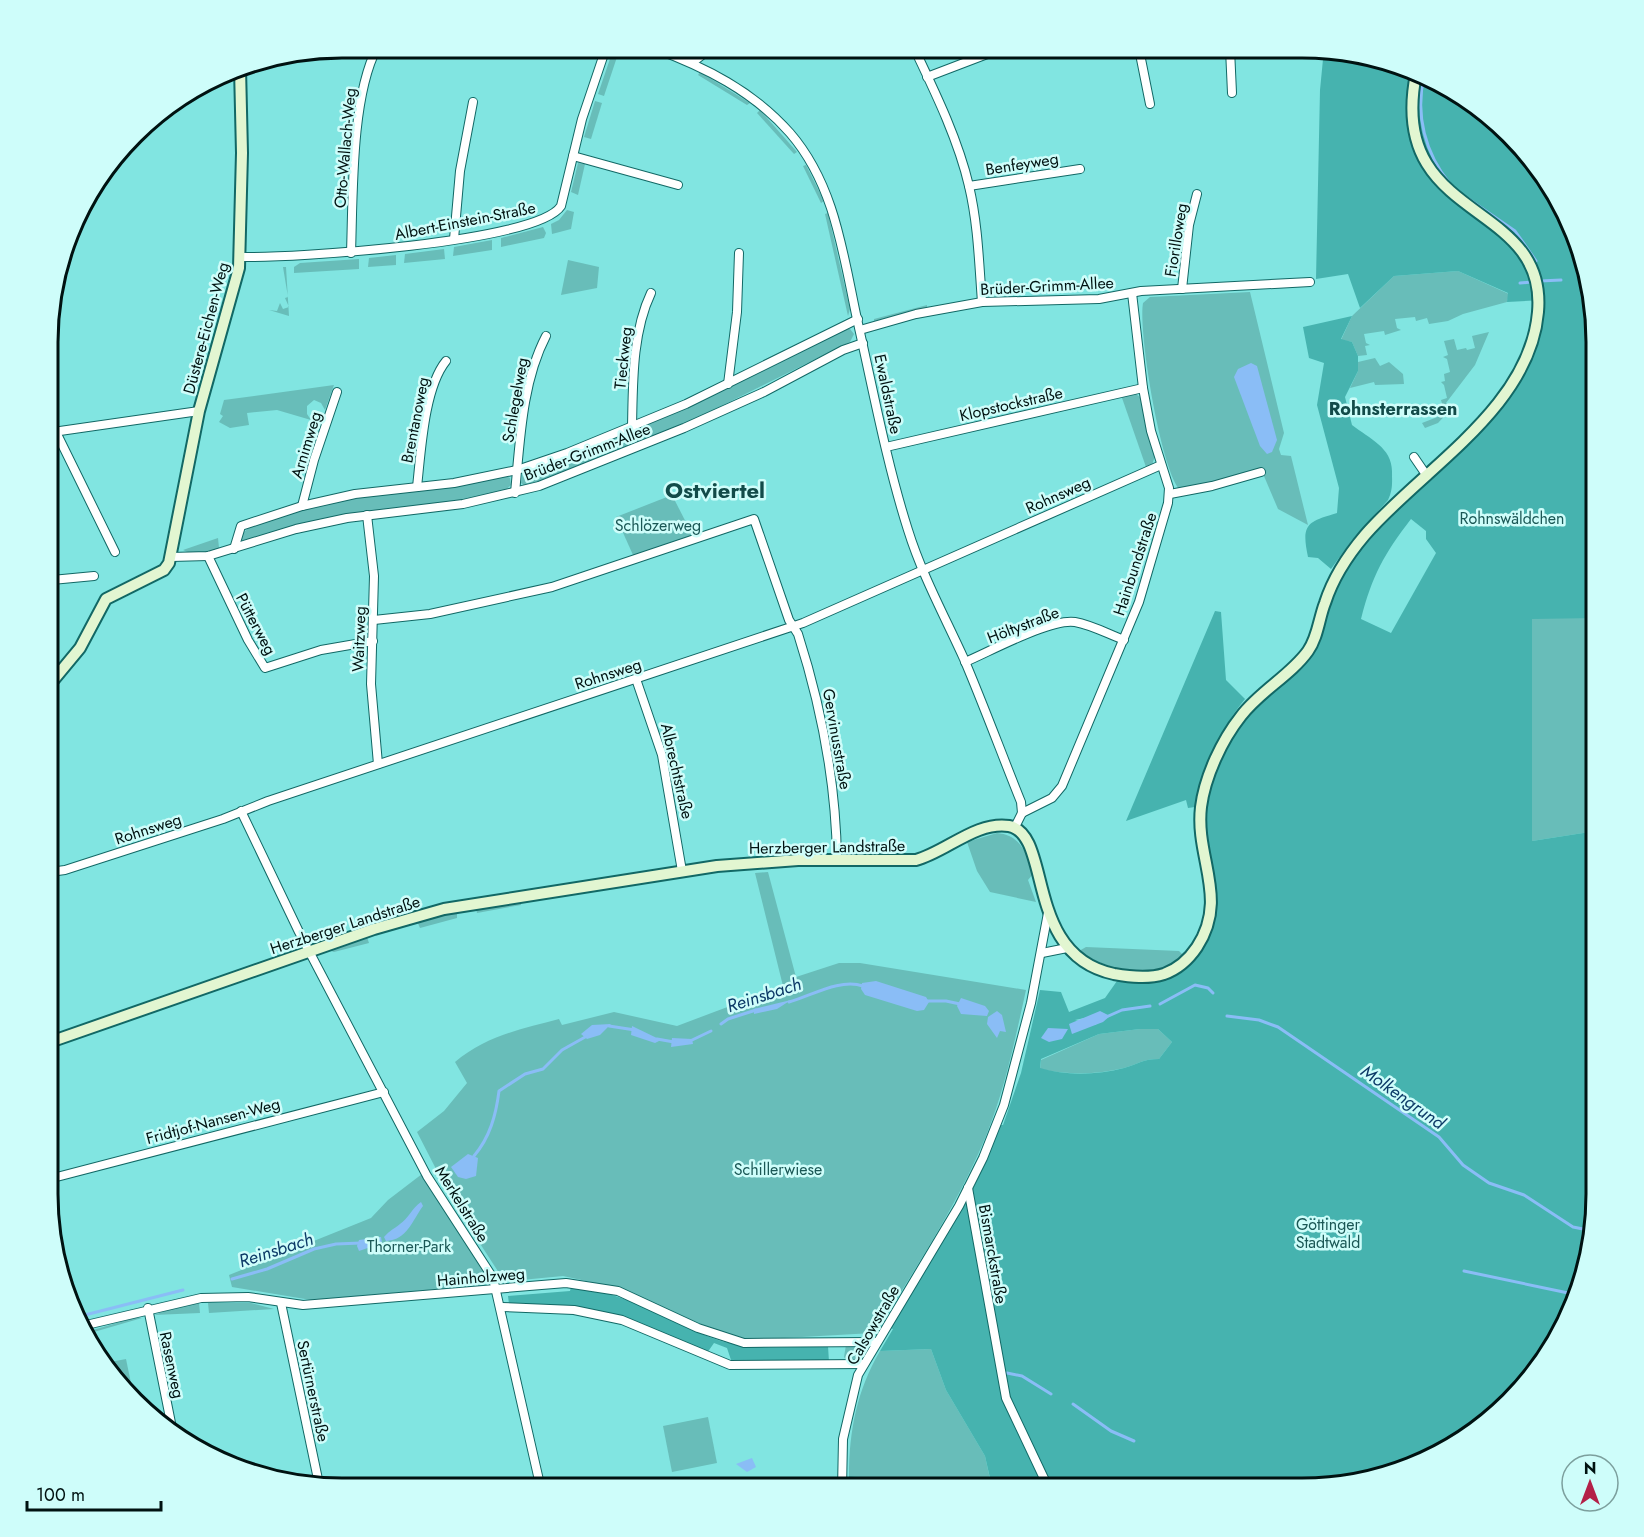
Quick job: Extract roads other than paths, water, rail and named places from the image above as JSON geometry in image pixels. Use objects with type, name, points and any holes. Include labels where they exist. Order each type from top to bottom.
[{"type":"street","name":"Otto-Wallach-Weg","points":[[351,253],[356,150],[368,64],[371,58]]},
{"type":"street","name":"Albert-Einstein-Straße","points":[[240,257],[351,253],[520,226],[554,215],[561,206],[573,156],[603,58]]},
{"type":"street","name":"Ewaldstraße","points":[[682,58],[725,78],[789,133],[810,162],[828,197],[886,447],[909,534],[965,662],[1021,802],[1022,813]]},
{"type":"street","points":[[693,62],[698,58]]},
{"type":"street","points":[[918,58],[969,186],[979,248],[982,302]]},
{"type":"street","points":[[927,77],[977,58]]},
{"type":"street","points":[[1141,58],[1150,104]]},
{"type":"street","points":[[1230,58],[1232,93]]},
{"type":"street","name":"Düstere-Eichen-Weg","points":[[171,557],[199,411],[233,294],[240,257],[240,78]]},
{"type":"street","points":[[1022,813],[1015,827],[1025,836],[1032,852],[1048,913],[1056,932],[1067,948],[1093,967],[1136,977],[1167,973],[1177,968],[1195,949],[1209,926],[1212,903],[1210,870],[1201,831],[1201,806],[1223,744],[1250,705],[1308,651],[1336,576],[1365,535],[1485,418],[1515,379],[1534,337],[1539,298],[1535,277],[1517,246],[1491,221],[1454,196],[1434,178],[1420,154],[1412,113],[1415,82]]},
{"type":"street","points":[[454,238],[460,171],[473,102]]},
{"type":"street","points":[[573,156],[678,185]]},
{"type":"street","name":"Benfeyweg","points":[[969,186],[1080,169]]},
{"type":"street","name":"Fiorilloweg","points":[[1182,289],[1189,225],[1197,194]]},
{"type":"street","points":[[728,384],[737,312],[739,253]]},
{"type":"street","name":"Brüder-Grimm-Allee","points":[[860,330],[916,314],[982,302],[1099,299],[1132,293],[1310,282]]},
{"type":"street","name":"Tieckweg","points":[[632,427],[638,338],[643,311],[651,293]]},
{"type":"street","name":"Hainbundstraße","points":[[1022,813],[1053,798],[1062,786],[1124,640],[1151,567],[1170,494],[1143,388],[1132,293]]},
{"type":"street","name":"Brüder-Grimm-Allee","points":[[234,549],[241,526],[302,506],[355,494],[481,478],[517,470],[632,427],[728,384],[858,319]]},
{"type":"street","name":"Schlegelweg","points":[[517,470],[529,387],[538,351],[546,336]]},
{"type":"street","name":"Brüder-Grimm-Allee","points":[[171,557],[208,556],[296,529],[367,514],[462,504],[515,493],[594,466],[684,428],[764,392],[843,350],[863,343]]},
{"type":"street","name":"Brentanoweg","points":[[417,487],[427,415],[438,370],[446,361]]},
{"type":"street","name":"Klopstockstraße","points":[[886,447],[1143,388]]},
{"type":"street","name":"Arnimweg","points":[[302,506],[314,460],[337,393]]},
{"type":"street","points":[[58,429],[199,411]]},
{"type":"street","points":[[58,438],[115,552]]},
{"type":"street","points":[[1414,457],[1427,476]]},
{"type":"street","name":"Rohnsweg","points":[[58,871],[794,627],[1161,465]]},
{"type":"street","name":"Brüder-Grimm-Allee","points":[[515,493],[517,470]]},
{"type":"street","points":[[1170,494],[1212,486],[1261,472]]},
{"type":"street","name":"Waitzweg","points":[[367,514],[374,576],[371,684],[378,764]]},
{"type":"street","points":[[374,620],[430,614],[552,587],[754,519],[794,627]]},
{"type":"street","name":"Pütterweg","points":[[208,556],[248,640],[265,668],[321,650],[373,641]]},
{"type":"street","points":[[58,675],[80,648],[104,602],[164,570],[171,557]]},
{"type":"street","points":[[58,579],[94,576]]},
{"type":"street","name":"Höltystraße","points":[[965,662],[1043,628],[1065,622],[1082,624],[1124,640]]},
{"type":"street","name":"Gervinusstraße","points":[[794,627],[814,683],[825,729],[834,796],[837,860]]},
{"type":"street","name":"Albrechtstraße","points":[[636,679],[662,755],[682,871]]},
{"type":"street","name":"Merkelstraße","points":[[241,811],[309,951],[427,1176],[493,1278],[502,1307],[539,1478]]},
{"type":"street","name":"Herzberger Landstraße","points":[[58,1039],[193,994],[309,951],[444,909],[682,871],[758,862],[916,860],[933,855],[986,829],[1005,825],[1015,827]]},
{"type":"street","name":"Bismarckstraße","points":[[1043,1478],[1006,1398],[968,1188],[992,1136],[1012,1081],[1042,953],[1048,913]]},
{"type":"street","points":[[1042,953],[1067,948]]},
{"type":"street","name":"Fridtjof-Nansen-Weg","points":[[58,1177],[384,1092]]},
{"type":"street","name":"Calsowstraße","points":[[842,1478],[843,1439],[852,1396],[863,1364],[968,1188]]},
{"type":"street","name":"Hainholzweg","points":[[90,1324],[186,1299],[229,1296],[303,1305],[566,1283],[586,1284],[618,1291],[698,1328],[744,1343],[876,1342]]},
{"type":"street","name":"Sertürnerstraße","points":[[281,1303],[318,1477]]},
{"type":"street","name":"Hainholzweg","points":[[502,1307],[574,1310],[622,1320],[730,1365],[863,1364]]},
{"type":"street","name":"Rasenweg","points":[[148,1308],[170,1420]]},
{"type":"waterway","points":[[1423,86],[1421,105],[1424,133],[1434,160],[1450,184]]},
{"type":"waterway","points":[[1467,198],[1515,231],[1536,261]]},
{"type":"waterway","points":[[1540,281],[1561,280]]},
{"type":"waterway","points":[[1520,283],[1531,282]]},
{"type":"waterway","name":"Reinsbach","points":[[789,1002],[835,986],[845,984],[863,986]]},
{"type":"waterway","name":"Reinsbach","points":[[1160,1004],[1195,985],[1208,988],[1213,993]]},
{"type":"waterway","name":"Reinsbach","points":[[925,1001],[960,1004]]},
{"type":"waterway","name":"Reinsbach","points":[[1106,1017],[1122,1010],[1150,1006]]},
{"type":"waterway","name":"Reinsbach","points":[[721,1024],[728,1019],[756,1010]]},
{"type":"waterway","name":"Molkengrund","points":[[1227,1016],[1259,1020],[1278,1027],[1439,1137],[1463,1165],[1489,1183],[1524,1195],[1573,1227],[1583,1229]]},
{"type":"waterway","name":"Reinsbach","points":[[609,1026],[635,1030]]},
{"type":"waterway","name":"Reinsbach","points":[[690,1041],[711,1031]]},
{"type":"waterway","name":"Reinsbach","points":[[474,1156],[491,1125],[499,1091],[525,1074],[543,1069],[562,1050],[587,1036]]},
{"type":"waterway","name":"Reinsbach","points":[[657,1039],[674,1042]]},
{"type":"waterway","name":"Reinsbach","points":[[232,1279],[267,1269],[314,1249],[336,1244],[361,1243]]},
{"type":"waterway","points":[[1464,1271],[1568,1293]]},
{"type":"waterway","name":"Reinsbach","points":[[86,1315],[183,1290]]},
{"type":"waterway","points":[[1007,1373],[1022,1376],[1051,1394]]},
{"type":"waterway","points":[[1073,1404],[1111,1431],[1134,1441]]},
{"type":"district","name":"Rohnsterrassen","points":[[1393,409]]},
{"type":"district","name":"Ostviertel","points":[[715,490]]},
{"type":"park label","name":"Rohnswäldchen","points":[[1512,518]]},
{"type":"park label","name":"Schlözerweg","points":[[658,525]]},
{"type":"park label","name":"Schillerwiese","points":[[778,1169]]},
{"type":"park label","name":"Göttinger Stadtwald","points":[[1328,1233]]},
{"type":"park label","name":"Thorner-Park","points":[[409,1246]]}]
